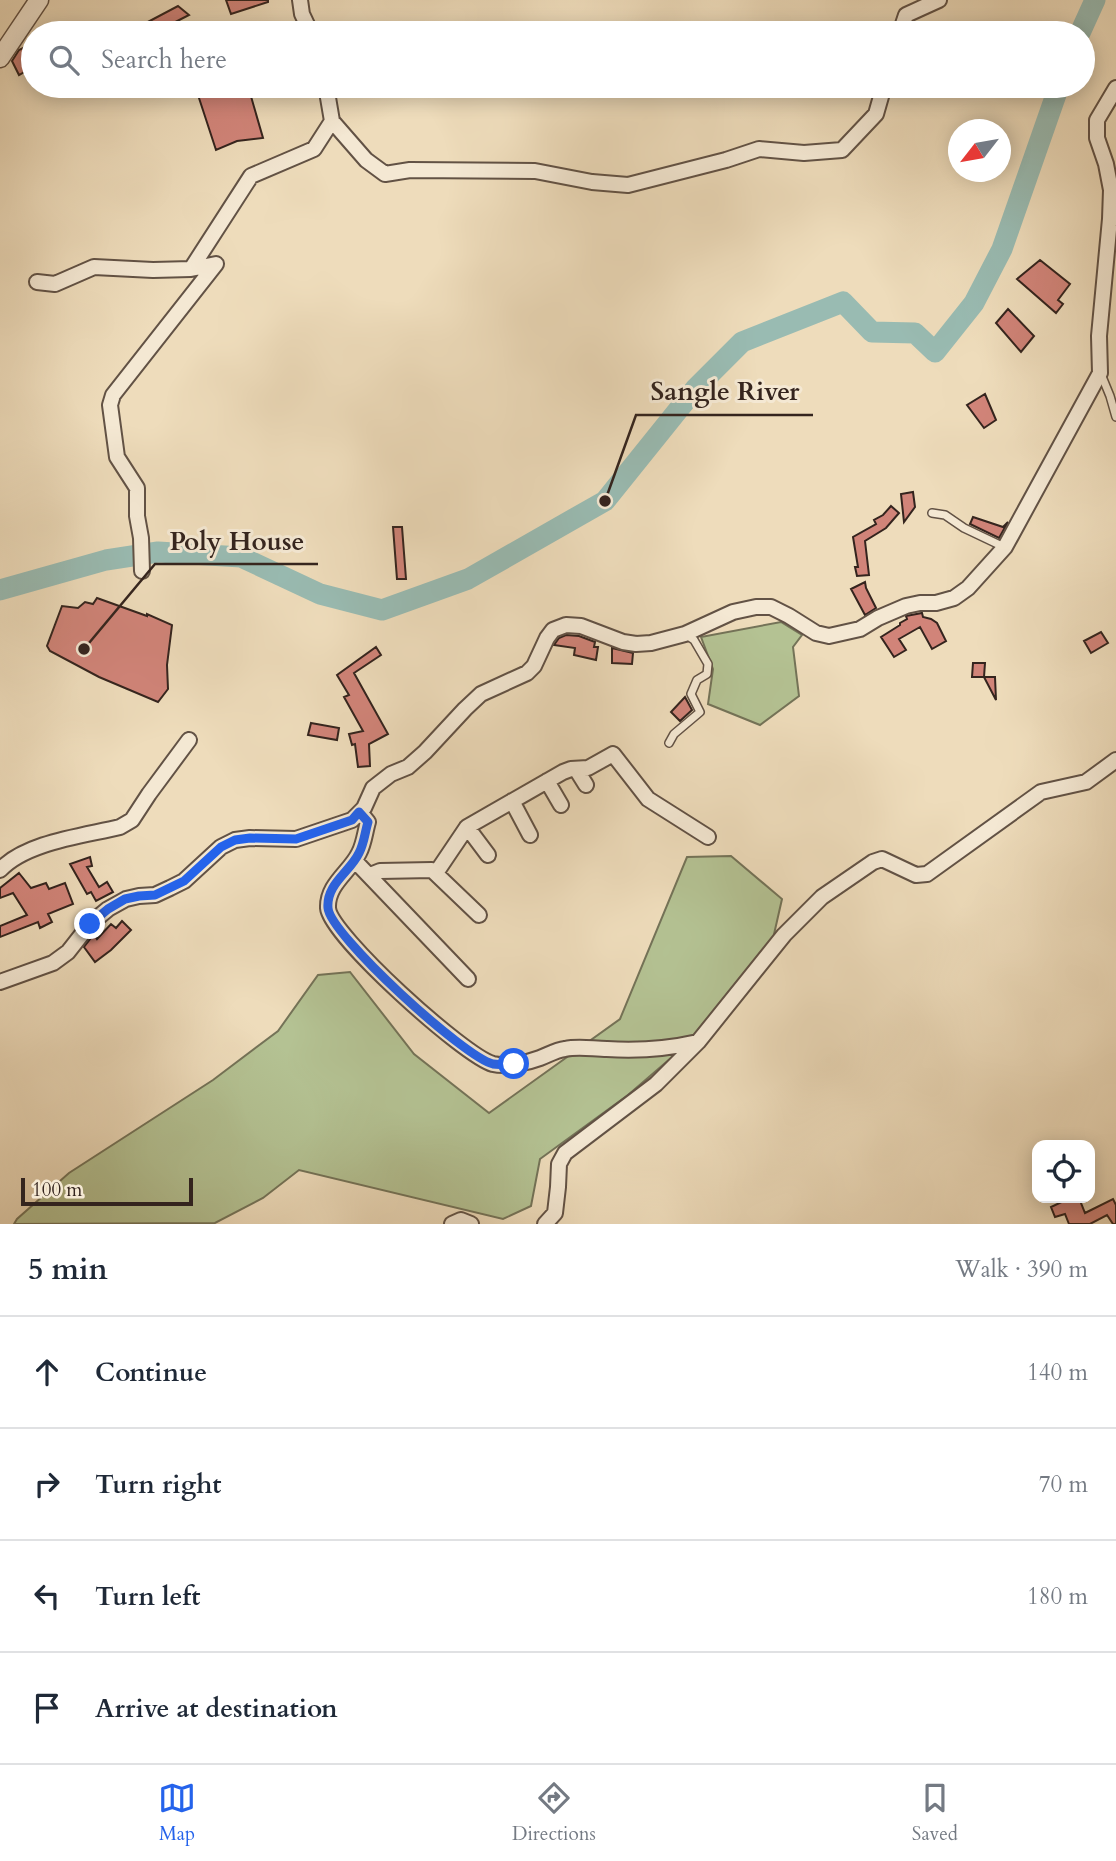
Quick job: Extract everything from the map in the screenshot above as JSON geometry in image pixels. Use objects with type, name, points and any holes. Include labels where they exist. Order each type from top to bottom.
[{"type":"street","points":[[25,21],[39,0]]},
{"type":"street","points":[[300,0],[305,21]]},
{"type":"street","points":[[904,21],[906,15],[939,0]]},
{"type":"street","points":[[0,58],[21,27]]},
{"type":"street","points":[[0,982],[52,962],[68,952],[90,924],[108,909],[125,899],[155,895],[184,881],[221,847],[235,840],[296,839],[352,820],[364,808],[373,788],[391,774],[408,767],[481,694],[527,673],[534,666],[553,630],[566,625],[581,626],[623,642],[651,643],[685,634],[733,612],[771,607],[816,633],[829,636],[860,629],[878,618],[906,607],[954,598],[968,588],[1005,547],[1100,373],[1099,336],[1113,218],[1106,164],[1097,138],[1097,120],[1116,88]]},
{"type":"street","points":[[328,98],[332,121],[366,160],[385,174],[410,170],[535,171],[592,182],[628,185],[759,149],[804,153],[842,150],[876,114],[881,98]]},
{"type":"street","points":[[191,269],[251,176],[314,149],[332,121]]},
{"type":"street","points":[[37,282],[55,284],[94,267],[153,270],[191,269],[216,264],[113,395],[110,405],[117,457],[137,488],[137,516],[143,566]]},
{"type":"street","points":[[0,870],[7,863],[36,847],[120,827],[132,820],[189,740]]},
{"type":"street","points":[[436,873],[467,827],[571,769],[588,768],[613,754],[648,799],[708,837]]},
{"type":"street","points":[[545,1224],[555,1213],[558,1164],[565,1153],[656,1084],[698,1042],[784,935],[822,897],[873,862],[882,859],[916,875],[927,874],[1041,792],[1086,782],[1116,760]]},
{"type":"street","points":[[576,769],[586,785]]},
{"type":"street","points":[[547,781],[561,805]]},
{"type":"street","points":[[512,801],[530,835]]},
{"type":"street","points":[[359,812],[368,822],[361,851],[337,881],[331,894],[328,908],[334,924],[391,985],[450,1038],[494,1064],[514,1064],[577,1046],[650,1050],[698,1042]]},
{"type":"street","points":[[467,827],[488,855]]},
{"type":"street","points":[[355,860],[468,979]]},
{"type":"street","points":[[370,875],[380,871],[432,870],[479,915]]},
{"type":"street","points":[[452,1224],[461,1220],[471,1224]]},
{"type":"lane","points":[[1100,373],[1116,417]]},
{"type":"lane","points":[[932,513],[945,515],[964,528],[1005,547]]},
{"type":"lane","points":[[669,743],[674,734],[700,712],[691,694],[697,680],[706,674],[708,664],[694,640],[685,634]]},
{"type":"green space","points":[[781,622],[802,635],[793,647],[799,696],[760,725],[708,704],[713,669],[701,637]]},
{"type":"green space","points":[[731,856],[782,899],[772,943],[714,1021],[628,1095],[540,1159],[531,1206],[503,1219],[299,1170],[263,1198],[215,1223],[14,1224],[69,1173],[213,1080],[278,1031],[318,975],[350,972],[414,1054],[489,1113],[620,1019],[687,857]]},
{"type":"building","points":[[226,0],[268,0],[268,2],[231,14]]},
{"type":"building","points":[[178,6],[189,15],[177,21],[150,21]]},
{"type":"building","points":[[21,49],[19,75],[12,61]]},
{"type":"building","points":[[199,98],[251,98],[263,138],[237,141],[216,150]]},
{"type":"building","points":[[1040,260],[1070,284],[1058,300],[1063,304],[1056,313],[1017,279]]},
{"type":"building","points":[[1008,309],[1034,336],[1021,352],[996,323]]},
{"type":"building","points":[[985,394],[996,420],[984,428],[967,405]]},
{"type":"building","points":[[913,492],[915,507],[904,522],[901,494]]},
{"type":"building","points":[[891,506],[899,513],[886,528],[865,541],[869,575],[857,576],[853,537],[876,524],[874,520]]},
{"type":"building","points":[[973,517],[1003,527],[1008,522],[999,538],[970,524]]},
{"type":"building","points":[[393,527],[402,527],[406,579],[397,579]]},
{"type":"building","points":[[865,582],[876,608],[865,615],[851,589]]},
{"type":"building","points":[[97,598],[172,625],[167,665],[168,689],[158,702],[99,677],[50,651],[47,646],[62,606],[78,608],[85,602],[93,604]]},
{"type":"building","points":[[922,613],[923,617],[937,623],[946,641],[932,649],[920,627],[899,639],[906,650],[894,657],[881,637],[900,625],[907,619],[906,616]]},
{"type":"building","points":[[1101,632],[1108,643],[1091,653],[1084,641]]},
{"type":"building","points":[[566,635],[595,642],[594,647],[598,647],[596,660],[574,655],[575,648],[554,645],[559,638]]},
{"type":"building","points":[[376,647],[381,655],[354,673],[388,734],[369,744],[370,766],[358,767],[355,744],[352,745],[349,734],[363,731],[344,697],[349,695],[337,675]]},
{"type":"building","points":[[612,648],[633,653],[632,664],[612,663]]},
{"type":"building","points":[[973,663],[985,663],[984,677],[972,677]]},
{"type":"building","points":[[984,677],[995,677],[996,700]]},
{"type":"building","points":[[685,697],[692,710],[680,721],[671,712]]},
{"type":"building","points":[[311,723],[339,728],[337,740],[308,735]]},
{"type":"building","points":[[90,857],[92,866],[87,867],[99,887],[107,882],[113,892],[96,901],[91,892],[87,894],[70,864]]},
{"type":"building","points":[[19,873],[31,888],[46,883],[49,889],[65,883],[73,904],[48,914],[52,922],[40,928],[38,922],[0,937],[0,926],[27,915],[13,893],[0,898],[0,888]]},
{"type":"building","points":[[122,921],[131,930],[95,962],[84,947],[94,934],[97,939],[111,924],[116,928]]},
{"type":"building","points":[[1113,1199],[1116,1205],[1116,1224],[1113,1224],[1107,1215],[1090,1224],[1069,1224],[1065,1214],[1055,1217],[1051,1207],[1059,1203],[1081,1203],[1085,1213]]},
{"type":"waterway","points":[[1085,21],[1095,0]]},
{"type":"waterway","points":[[0,590],[106,560],[158,552],[241,557],[320,594],[382,610],[468,579],[605,501],[695,389],[742,342],[843,302],[872,332],[915,333],[935,352],[974,303],[1002,249],[1055,98]]},
{"type":"place","name":"Sangle River","points":[[605,501]]},
{"type":"place","name":"Poly House","points":[[84,649]]},
{"type":"route","points":[[90,924],[125,899],[155,895],[184,881],[221,847],[235,840],[296,839],[352,820],[359,812],[368,822],[361,851],[337,881],[331,894],[328,908],[334,924],[391,985],[450,1038],[494,1064],[514,1064]]}]
